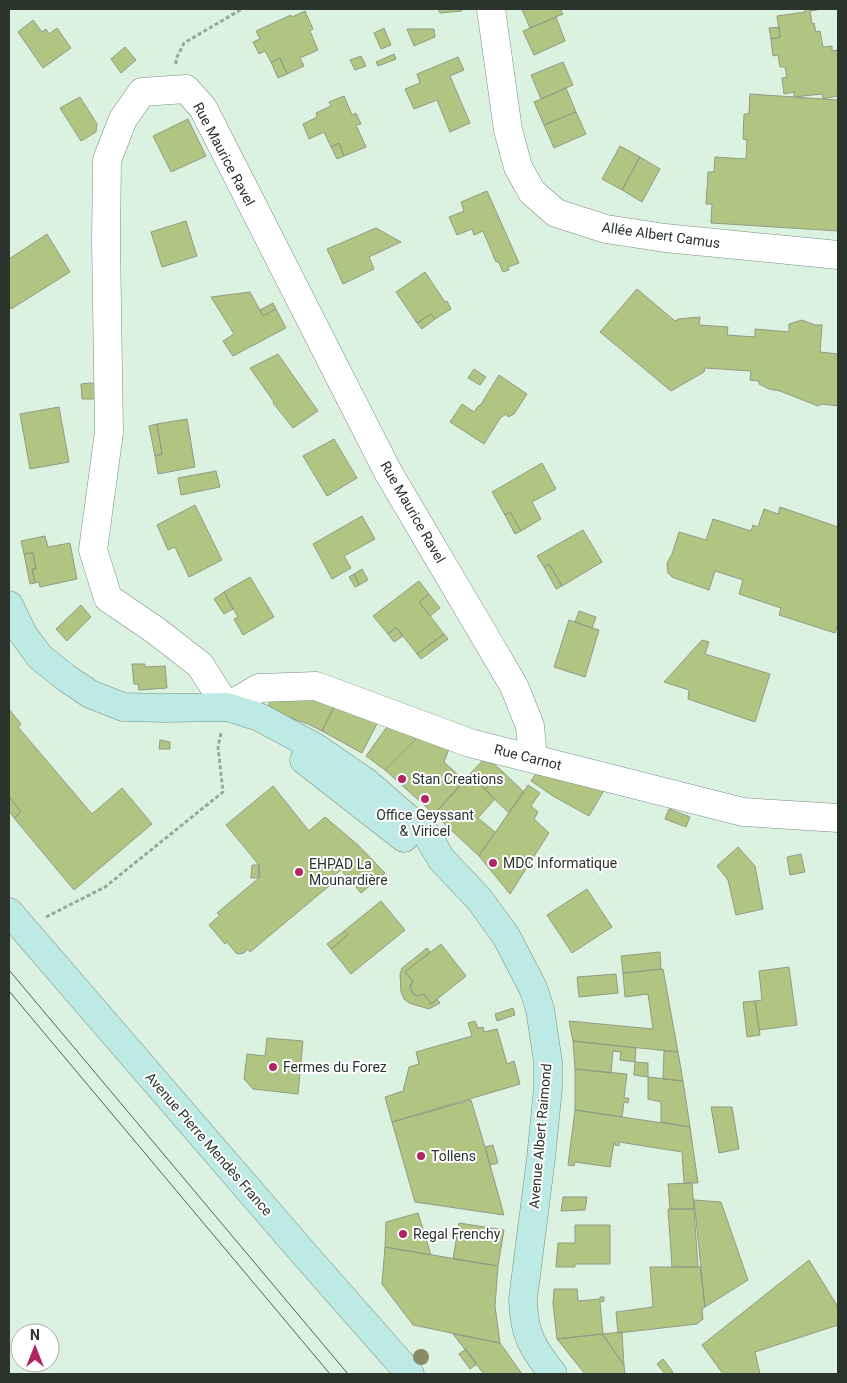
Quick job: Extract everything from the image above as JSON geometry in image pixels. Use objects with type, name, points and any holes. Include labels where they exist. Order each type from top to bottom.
[{"type":"street","name":"Allée Albert Camus","points":[[491,9],[508,130],[518,167],[532,192],[556,213],[606,230],[665,238],[838,255]]},
{"type":"street","name":"Rue Maurice Ravel","points":[[176,90],[186,89],[202,108],[388,472],[514,686],[530,726],[533,758]]},
{"type":"street","points":[[176,90],[142,92],[123,119],[107,160],[106,241],[109,432],[94,550],[108,598],[155,630],[200,665],[225,715]]},
{"type":"street","name":"Avenue Albert Raimond","points":[[9,605],[23,634],[40,657],[90,694],[123,706],[259,717],[315,747],[366,782],[427,835],[442,860],[479,899],[506,936],[533,988],[540,1009],[548,1062],[548,1088],[523,1299],[523,1318],[528,1336],[537,1353],[553,1374]]},
{"type":"street","name":"Avenue Albert Raimond","points":[[9,643],[28,669],[82,710],[120,723],[165,725],[225,715]]},
{"type":"street","name":"Rue Carnot","points":[[225,715],[258,688],[316,686],[470,743],[744,812],[838,818]]},
{"type":"street","name":"Avenue Pierre Mendès France","points":[[16,920],[410,1374]]},
{"type":"path","points":[[176,90],[176,59],[184,43],[242,9]]},
{"type":"path","points":[[16,920],[105,887],[223,792],[218,747],[225,715]]},
{"type":"building","points":[[438,9],[461,9],[462,11],[440,13]]},
{"type":"building","points":[[522,9],[560,9],[563,14],[530,28]]},
{"type":"building","points":[[805,9],[823,9],[810,11],[812,24],[814,23],[816,32],[820,31],[823,47],[832,46],[832,51],[838,50],[838,96],[823,99],[822,94],[794,97],[794,92],[784,94],[782,78],[787,77],[785,67],[780,67],[778,55],[773,56],[771,39],[780,37],[777,16],[805,12]]},
{"type":"building","points":[[305,11],[313,29],[310,31],[318,50],[300,58],[304,66],[287,74],[280,58],[271,62],[265,51],[259,54],[253,42],[260,39],[256,31],[291,15],[292,17]]},
{"type":"building","points":[[556,17],[565,41],[534,55],[523,31]]},
{"type":"building","points":[[33,20],[42,32],[46,29],[49,34],[57,28],[71,48],[43,68],[18,32]]},
{"type":"building","points":[[779,27],[780,37],[771,39],[769,28]]},
{"type":"building","points":[[384,28],[391,45],[381,49],[374,33]]},
{"type":"building","points":[[407,29],[434,29],[435,37],[414,46]]},
{"type":"building","points":[[125,47],[136,60],[121,73],[111,59]]},
{"type":"building","points":[[394,54],[396,59],[378,66],[376,62]]},
{"type":"building","points":[[361,56],[366,66],[355,70],[350,60]]},
{"type":"building","points":[[458,57],[464,70],[450,76],[470,123],[450,132],[437,100],[414,109],[405,89],[420,83],[417,74]]},
{"type":"building","points":[[280,58],[287,74],[278,78],[271,62]]},
{"type":"building","points":[[563,62],[573,85],[541,99],[531,75]]},
{"type":"building","points":[[566,88],[576,112],[544,125],[534,102]]},
{"type":"building","points":[[750,94],[838,100],[838,231],[711,223],[712,204],[706,204],[708,172],[714,172],[715,157],[746,159],[747,140],[743,139],[744,114],[749,114]]},
{"type":"building","points":[[344,96],[352,115],[356,113],[361,124],[356,125],[366,147],[344,156],[339,143],[331,147],[324,132],[309,139],[303,124],[317,117],[316,113],[331,106],[329,102]]},
{"type":"building","points":[[80,97],[97,124],[96,132],[81,141],[60,108]]},
{"type":"building","points":[[576,112],[586,134],[554,148],[544,125]]},
{"type":"building","points":[[188,119],[206,156],[171,172],[153,136]]},
{"type":"building","points":[[339,143],[344,156],[337,159],[331,147]]},
{"type":"building","points":[[620,146],[640,157],[622,190],[602,179]]},
{"type":"building","points":[[640,157],[660,169],[642,202],[622,190]]},
{"type":"building","points":[[487,191],[519,263],[508,267],[509,270],[503,272],[498,261],[496,262],[483,231],[474,235],[472,229],[457,235],[449,217],[464,211],[461,202]]},
{"type":"building","points":[[186,221],[197,256],[162,267],[151,232]]},
{"type":"building","points":[[376,228],[401,242],[369,257],[374,269],[343,284],[327,249]]},
{"type":"building","points":[[47,234],[70,272],[11,309],[9,305],[9,259]]},
{"type":"building","points":[[425,272],[451,309],[435,319],[431,314],[417,323],[396,292]]},
{"type":"building","points":[[637,289],[675,321],[678,319],[700,317],[699,325],[728,327],[727,335],[755,337],[755,329],[789,332],[789,324],[802,320],[815,325],[822,325],[820,352],[838,354],[838,406],[822,404],[818,406],[780,391],[769,389],[759,384],[759,381],[750,380],[751,371],[705,368],[704,372],[671,391],[600,332]]},
{"type":"building","points":[[250,292],[263,316],[276,309],[286,328],[233,356],[223,341],[234,334],[211,297]]},
{"type":"building","points":[[273,303],[276,309],[263,316],[260,310]]},
{"type":"building","points":[[431,314],[435,319],[422,329],[417,323]]},
{"type":"building","points":[[278,354],[318,411],[293,428],[273,403],[250,368]]},
{"type":"building","points":[[474,369],[486,377],[480,385],[468,378]]},
{"type":"building","points":[[499,375],[527,394],[514,414],[508,417],[507,414],[501,417],[484,444],[450,422],[462,404],[474,412],[480,406]]},
{"type":"building","points":[[81,384],[99,384],[97,399],[82,399]]},
{"type":"building","points":[[59,407],[69,462],[30,469],[20,414]]},
{"type":"building","points":[[187,419],[195,467],[158,474],[155,456],[162,454],[157,424]]},
{"type":"building","points":[[157,424],[162,454],[155,456],[149,426]]},
{"type":"building","points":[[334,439],[357,478],[327,496],[303,456]]},
{"type":"building","points":[[542,463],[556,489],[532,502],[541,519],[521,531],[510,512],[505,515],[492,492]]},
{"type":"building","points":[[216,471],[220,487],[181,495],[178,478]]},
{"type":"building","points":[[195,505],[222,560],[189,577],[175,547],[168,550],[157,525]]},
{"type":"building","points":[[780,507],[838,527],[838,627],[835,633],[779,615],[781,608],[739,594],[743,580],[715,571],[709,590],[672,577],[668,573],[667,563],[679,532],[706,540],[713,519],[751,531],[753,525],[758,527],[764,509],[778,514]]},
{"type":"building","points":[[510,512],[521,531],[515,534],[505,515]]},
{"type":"building","points":[[362,516],[375,539],[344,556],[351,568],[332,579],[313,544]]},
{"type":"building","points":[[583,530],[602,562],[562,586],[549,564],[544,567],[537,556]]},
{"type":"building","points":[[45,536],[48,547],[70,543],[77,579],[40,587],[39,582],[35,583],[32,569],[36,569],[33,553],[24,554],[21,541]]},
{"type":"building","points":[[33,553],[36,569],[32,569],[35,583],[30,584],[24,554]]},
{"type":"building","points":[[549,564],[562,586],[556,589],[544,567]]},
{"type":"building","points":[[362,569],[368,580],[359,585],[354,574]]},
{"type":"building","points":[[354,574],[359,585],[355,587],[349,577]]},
{"type":"building","points":[[250,577],[274,617],[243,635],[234,619],[238,617],[224,592]]},
{"type":"building","points":[[419,581],[429,594],[419,602],[444,634],[417,654],[396,627],[388,634],[373,616]]},
{"type":"building","points":[[224,592],[233,609],[224,614],[214,599]]},
{"type":"building","points":[[429,594],[440,608],[430,616],[419,602]]},
{"type":"building","points":[[81,605],[91,617],[67,641],[56,629]]},
{"type":"building","points":[[579,611],[596,617],[592,628],[575,622]]},
{"type":"building","points":[[569,620],[599,630],[585,677],[554,667]]},
{"type":"building","points":[[396,627],[403,636],[394,642],[388,634]]},
{"type":"building","points":[[444,634],[448,639],[421,659],[417,654]]},
{"type":"building","points":[[702,640],[709,642],[705,654],[770,674],[755,722],[688,699],[689,690],[664,682]]},
{"type":"building","points":[[132,664],[145,664],[145,667],[165,666],[167,688],[139,690],[138,684],[134,684]]},
{"type":"building","points":[[312,696],[336,703],[322,731],[268,710],[270,699]]},
{"type":"building","points":[[336,703],[379,720],[362,753],[322,731]]},
{"type":"building","points":[[9,709],[21,724],[18,727],[92,814],[122,788],[152,824],[74,890],[14,818],[21,812],[9,797]]},
{"type":"building","points":[[389,724],[419,736],[385,770],[366,756]]},
{"type":"building","points":[[419,736],[450,746],[444,762],[465,781],[434,814],[385,770]]},
{"type":"building","points":[[160,740],[170,742],[170,749],[159,749]]},
{"type":"building","points":[[486,757],[503,772],[485,790],[470,774]]},
{"type":"building","points":[[539,769],[606,787],[589,816],[531,781]]},
{"type":"building","points":[[503,772],[524,792],[509,813],[485,790]]},
{"type":"building","points":[[470,774],[495,799],[478,818],[495,832],[479,856],[434,814]]},
{"type":"building","points":[[528,785],[540,793],[531,806],[538,812],[534,819],[549,833],[510,894],[479,856]]},
{"type":"building","name":"EHPAD La Mounardière","points":[[273,786],[309,831],[325,817],[358,845],[385,873],[361,893],[341,870],[332,877],[335,881],[250,952],[248,949],[244,953],[239,954],[227,942],[225,944],[209,925],[220,915],[217,913],[259,878],[259,865],[226,825]]},
{"type":"building","points":[[9,797],[21,812],[14,818],[9,811]]},
{"type":"building","points":[[669,809],[690,817],[686,827],[665,819]]},
{"type":"building","points":[[738,847],[755,866],[763,909],[736,915],[728,880],[717,866]]},
{"type":"building","points":[[801,854],[805,872],[790,875],[787,857]]},
{"type":"building","points":[[252,865],[259,865],[259,878],[251,878]]},
{"type":"building","points":[[587,889],[612,927],[572,953],[547,915]]},
{"type":"building","points":[[381,901],[405,930],[351,974],[331,949],[348,935],[344,931]]},
{"type":"building","points":[[344,931],[348,935],[331,949],[327,944]]},
{"type":"building","points":[[441,944],[466,976],[431,1004],[424,994],[417,996],[412,992],[410,985],[413,981],[405,972]]},
{"type":"building","points":[[427,948],[430,952],[405,972],[413,981],[410,988],[413,994],[417,996],[424,994],[431,1004],[437,999],[440,1003],[429,1009],[409,1003],[404,999],[401,992],[400,974],[402,968]]},
{"type":"building","points":[[660,952],[661,969],[623,973],[621,956]]},
{"type":"building","points":[[789,967],[797,1025],[759,1030],[755,1001],[762,1000],[759,971]]},
{"type":"building","points":[[663,969],[678,1052],[573,1041],[569,1021],[653,1029],[648,994],[625,997],[623,973]]},
{"type":"building","points":[[616,974],[618,993],[579,997],[577,977]]},
{"type":"building","points":[[755,1001],[760,1035],[747,1037],[743,1002]]},
{"type":"building","points":[[513,1008],[515,1015],[497,1021],[495,1014]]},
{"type":"building","points":[[475,1021],[478,1028],[483,1027],[484,1032],[497,1029],[507,1064],[514,1061],[520,1084],[392,1122],[385,1097],[403,1091],[409,1067],[419,1064],[416,1052],[472,1036],[468,1023]]},
{"type":"building","name":"Fermes du Forez","points":[[267,1038],[303,1041],[298,1094],[253,1089],[244,1079],[247,1054],[265,1056]]},
{"type":"building","points":[[573,1041],[636,1048],[635,1062],[620,1060],[621,1052],[613,1051],[611,1073],[575,1069]]},
{"type":"building","points":[[664,1051],[678,1052],[683,1081],[663,1079]]},
{"type":"building","points":[[635,1062],[648,1063],[648,1077],[634,1075]]},
{"type":"building","points":[[575,1069],[627,1074],[624,1098],[629,1098],[628,1103],[624,1102],[622,1117],[575,1110]]},
{"type":"building","points":[[648,1077],[683,1081],[690,1127],[661,1122],[661,1102],[648,1099]]},
{"type":"building","points":[[471,1100],[504,1215],[415,1202],[392,1122]]},
{"type":"building","points":[[711,1107],[732,1107],[739,1149],[719,1153]]},
{"type":"building","points":[[575,1110],[690,1127],[698,1183],[684,1183],[682,1152],[619,1142],[619,1146],[615,1145],[614,1142],[610,1167],[575,1162],[574,1166],[568,1165]]},
{"type":"building","points":[[493,1145],[498,1163],[490,1165],[485,1147]]},
{"type":"building","points":[[692,1183],[694,1209],[670,1209],[668,1184]]},
{"type":"building","points":[[563,1197],[587,1197],[585,1210],[561,1211]]},
{"type":"building","points":[[694,1200],[721,1202],[748,1280],[705,1307]]},
{"type":"building","points":[[668,1209],[694,1209],[698,1267],[672,1267]]},
{"type":"building","points":[[418,1213],[431,1255],[385,1247],[386,1222]]},
{"type":"building","points":[[459,1223],[504,1230],[498,1266],[453,1259]]},
{"type":"building","points":[[575,1225],[610,1225],[610,1264],[575,1264],[575,1267],[556,1267],[558,1243],[575,1243]]},
{"type":"building","points":[[385,1247],[498,1266],[495,1306],[500,1343],[413,1325],[382,1284]]},
{"type":"building","points":[[809,1260],[838,1307],[838,1325],[755,1352],[760,1374],[723,1374],[702,1345]]},
{"type":"building","points":[[650,1267],[700,1267],[705,1307],[702,1309],[703,1319],[697,1324],[618,1333],[616,1312],[653,1307]]},
{"type":"building","points":[[554,1289],[577,1289],[578,1301],[604,1297],[604,1301],[600,1302],[603,1334],[557,1339],[553,1303]]},
{"type":"building","points":[[622,1332],[624,1365],[602,1334]]},
{"type":"building","points":[[453,1334],[500,1343],[522,1374],[482,1374]]},
{"type":"building","points":[[602,1334],[624,1365],[625,1374],[585,1374],[557,1339]]},
{"type":"building","points":[[466,1349],[477,1364],[470,1369],[459,1354]]},
{"type":"building","points":[[663,1359],[673,1372],[670,1374],[665,1374],[657,1364]]},
{"type":"tram line","points":[[9,970],[348,1374]]},
{"type":"tram line","points":[[9,991],[330,1374]]},
{"type":"place","name":"Stan Creations","points":[[402,779]]},
{"type":"place","name":"Office Geyssant & Viricel","points":[[425,799]]},
{"type":"place","name":"MDC Informatique","points":[[493,863]]},
{"type":"place","name":"EHPAD La Mounardière","points":[[299,872]]},
{"type":"place","name":"Fermes du Forez","points":[[273,1067]]},
{"type":"place","name":"Tollens","points":[[421,1156]]},
{"type":"place","name":"Regal Frenchy","points":[[403,1234]]}]
